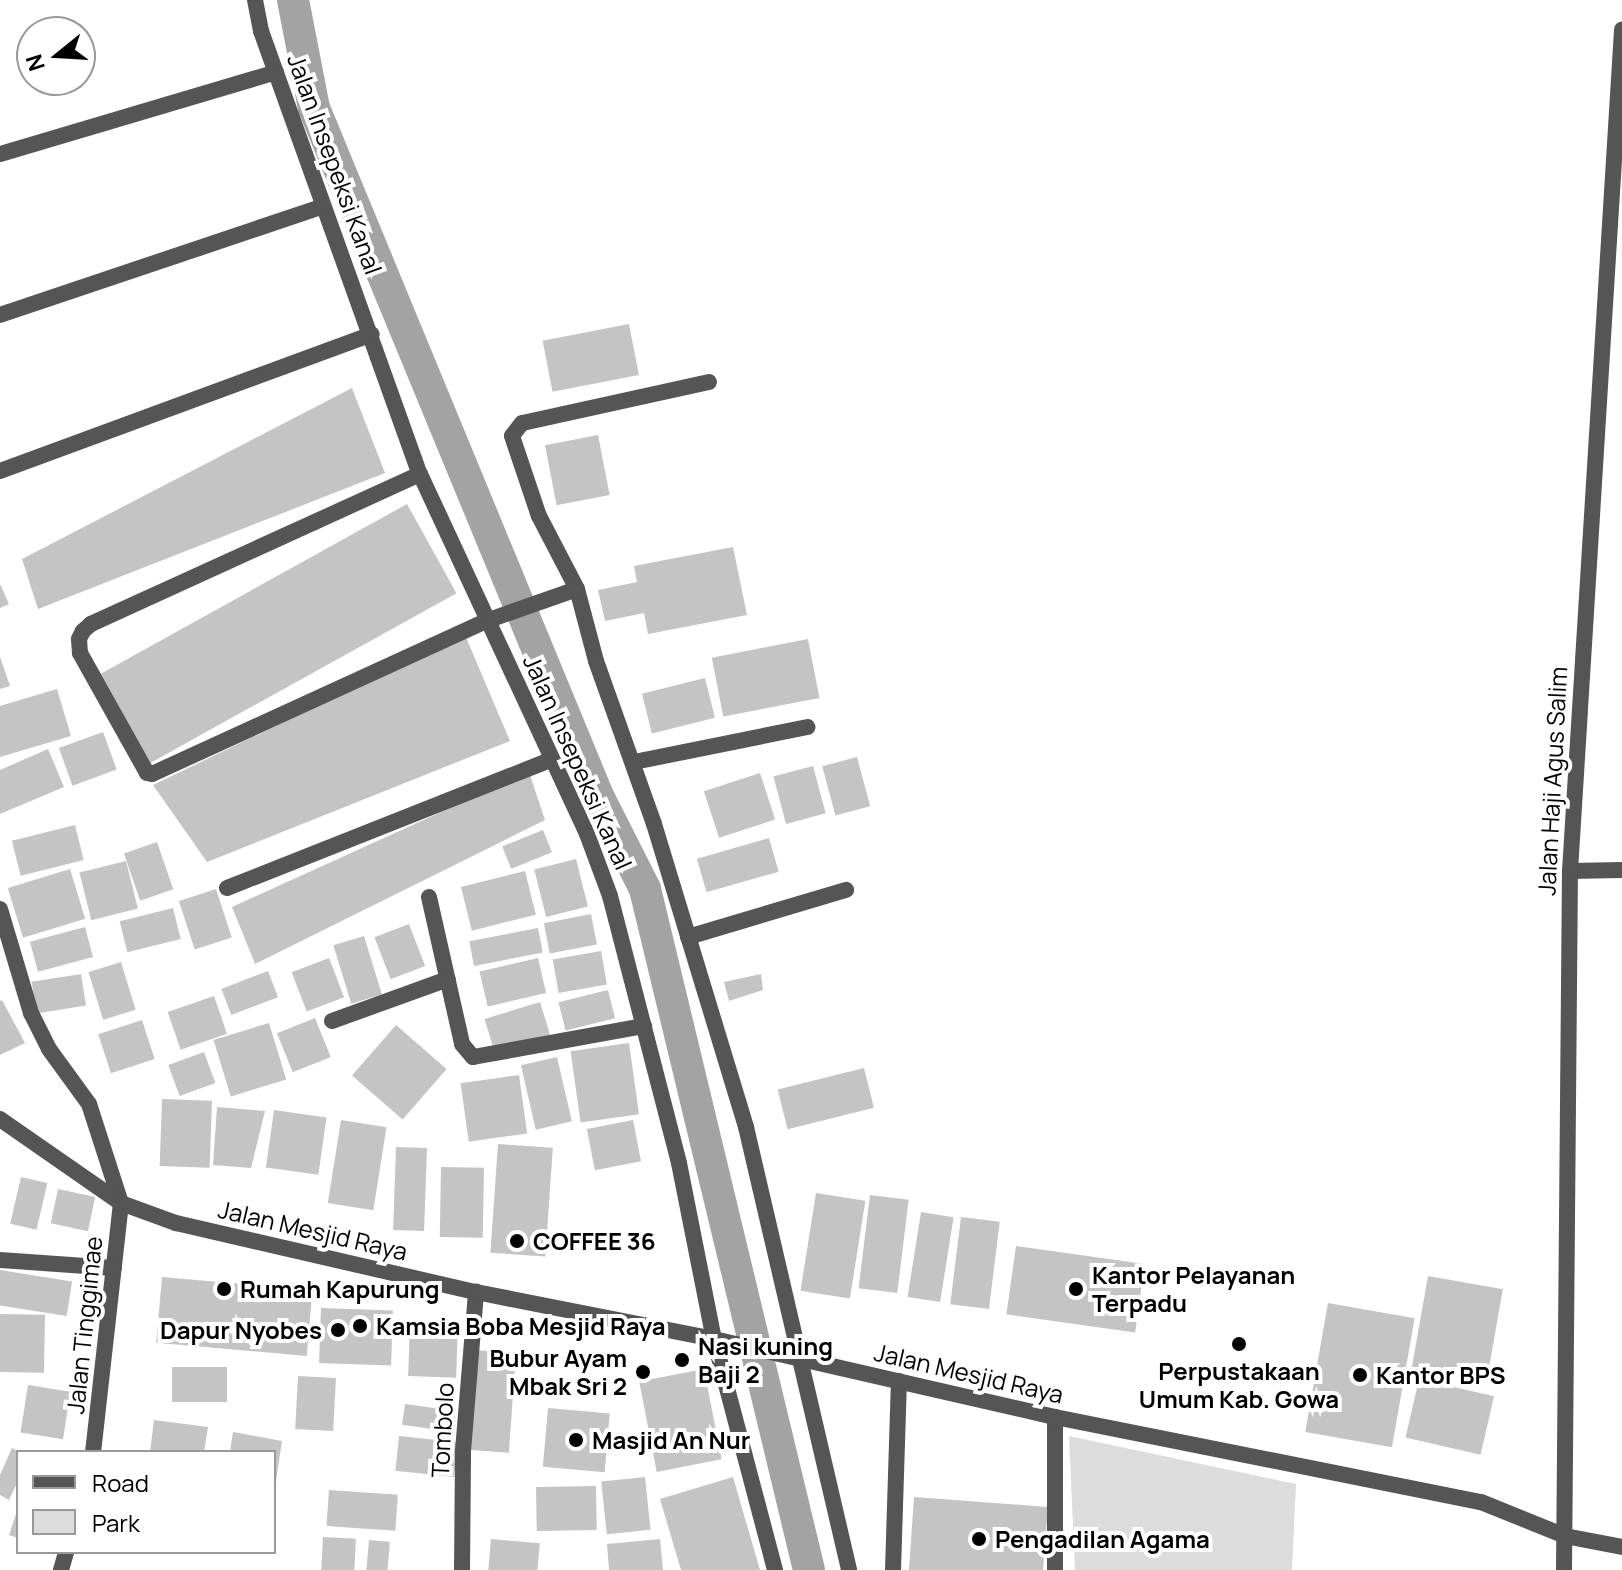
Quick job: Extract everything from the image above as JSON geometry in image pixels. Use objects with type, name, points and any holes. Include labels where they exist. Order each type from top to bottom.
[{"type":"street","name":"Jalan Insepeksi Kanal","points":[[255,0],[276,72],[420,474],[489,620],[550,760],[587,834],[610,896],[679,1163],[775,1570]]},
{"type":"street","name":"Jalan Haji Agus Salim","points":[[1564,1570],[1570,871],[1618,158],[1622,30]]},
{"type":"street","points":[[0,154],[276,72]]},
{"type":"street","points":[[0,315],[323,206]]},
{"type":"street","points":[[0,471],[372,334]]},
{"type":"street","points":[[709,382],[522,423],[515,429],[514,448],[539,516],[572,590],[634,762],[746,1127],[795,1357],[849,1570]]},
{"type":"street","points":[[420,474],[91,624],[79,639],[80,653],[143,769],[152,774],[489,620],[572,590]]},
{"type":"street","points":[[634,762],[807,727]]},
{"type":"street","points":[[227,888],[550,760]]},
{"type":"street","points":[[1570,871],[1622,870]]},
{"type":"street","points":[[688,937],[846,890]]},
{"type":"street","points":[[429,897],[462,1044],[473,1057],[644,1026]]},
{"type":"street","points":[[0,909],[31,1013],[49,1049],[89,1104],[121,1203]]},
{"type":"street","points":[[332,1021],[448,979]]},
{"type":"street","name":"Jalan Mesjid Raya","points":[[0,1119],[121,1203],[176,1223],[476,1292],[720,1340],[1055,1417],[1481,1502],[1565,1536],[1622,1547]]},
{"type":"street","name":"Jalan Tinggimae","points":[[93,1450],[121,1203]]},
{"type":"street","points":[[0,1260],[114,1268]]},
{"type":"street","name":"Tombolo","points":[[462,1570],[463,1451],[476,1292]]},
{"type":"street","points":[[893,1570],[899,1381]]},
{"type":"street","points":[[1055,1417],[1055,1570]]},
{"type":"green space","points":[[1069,1436],[1296,1484],[1292,1570],[1075,1570]]},
{"type":"building","points":[[629,324],[639,375],[553,392],[543,341]]},
{"type":"building","points":[[352,388],[385,473],[38,609],[22,559]]},
{"type":"building","points":[[598,435],[610,495],[557,505],[545,445]]},
{"type":"building","points":[[407,504],[456,593],[150,763],[101,674]]},
{"type":"building","points":[[733,547],[747,615],[648,634],[644,613],[605,621],[598,590],[637,582],[634,566]]},
{"type":"building","points":[[0,584],[9,604],[0,608]]},
{"type":"building","points":[[465,635],[510,741],[207,862],[153,785]]},
{"type":"building","points":[[808,639],[819,698],[723,717],[712,658]]},
{"type":"building","points":[[0,657],[10,686],[0,689]]},
{"type":"building","points":[[705,678],[715,718],[652,734],[642,694]]},
{"type":"building","points":[[57,689],[71,736],[0,757],[0,706]]},
{"type":"building","points":[[103,732],[117,770],[73,786],[59,748]]},
{"type":"building","points":[[48,749],[64,787],[0,814],[0,770]]},
{"type":"building","points":[[857,757],[870,806],[835,816],[822,766]]},
{"type":"building","points":[[813,766],[826,813],[786,824],[773,777]]},
{"type":"building","points":[[529,772],[545,820],[255,964],[232,907]]},
{"type":"building","points":[[760,773],[775,820],[719,838],[704,791]]},
{"type":"building","points":[[75,825],[84,860],[21,876],[12,841]]},
{"type":"building","points":[[543,830],[552,852],[511,869],[502,846]]},
{"type":"building","points":[[769,838],[779,872],[707,892],[697,859]]},
{"type":"building","points":[[157,842],[173,889],[140,901],[124,853]]},
{"type":"building","points":[[576,859],[588,907],[546,917],[534,869]]},
{"type":"building","points":[[126,861],[138,909],[91,920],[79,873]]},
{"type":"building","points":[[70,869],[85,919],[23,938],[8,888]]},
{"type":"building","points":[[525,871],[536,915],[472,931],[461,887]]},
{"type":"building","points":[[216,889],[232,938],[195,950],[179,901]]},
{"type":"building","points":[[173,908],[181,939],[127,952],[120,921]]},
{"type":"building","points":[[591,914],[597,944],[550,954],[544,923]]},
{"type":"building","points":[[409,924],[425,966],[391,979],[374,937]]},
{"type":"building","points":[[85,927],[93,957],[38,972],[30,942]]},
{"type":"building","points":[[538,928],[543,953],[474,966],[469,941]]},
{"type":"building","points":[[364,936],[382,994],[351,1004],[333,945]]},
{"type":"building","points":[[601,951],[607,984],[559,993],[553,960]]},
{"type":"building","points":[[329,958],[344,997],[307,1012],[292,972]]},
{"type":"building","points":[[538,958],[546,993],[488,1007],[480,971]]},
{"type":"building","points":[[121,962],[136,1010],[103,1020],[88,972]]},
{"type":"building","points":[[268,971],[278,997],[231,1015],[221,989]]},
{"type":"building","points":[[81,974],[86,1006],[37,1013],[32,982]]},
{"type":"building","points":[[761,974],[763,990],[729,1001],[724,982]]},
{"type":"building","points":[[608,990],[615,1018],[566,1030],[559,1002]]},
{"type":"building","points":[[214,996],[227,1034],[181,1050],[168,1012]]},
{"type":"building","points":[[0,1001],[25,1043],[0,1055]]},
{"type":"building","points":[[540,1002],[550,1035],[494,1051],[485,1019]]},
{"type":"building","points":[[315,1018],[331,1057],[293,1072],[277,1033]]},
{"type":"building","points":[[142,1020],[155,1059],[111,1073],[98,1034]]},
{"type":"building","points":[[269,1023],[286,1079],[231,1096],[214,1040]]},
{"type":"building","points":[[396,1025],[447,1069],[403,1120],[352,1076]]},
{"type":"building","points":[[629,1043],[639,1114],[581,1123],[571,1051]]},
{"type":"building","points":[[204,1052],[215,1083],[180,1096],[168,1065]]},
{"type":"building","points":[[557,1057],[572,1121],[536,1130],[521,1065]]},
{"type":"building","points":[[864,1068],[874,1108],[788,1129],[778,1090]]},
{"type":"building","points":[[519,1075],[527,1133],[469,1142],[461,1083]]},
{"type":"building","points":[[162,1099],[212,1101],[210,1168],[160,1166]]},
{"type":"building","points":[[217,1107],[265,1111],[251,1168],[213,1165]]},
{"type":"building","points":[[274,1110],[326,1117],[318,1175],[266,1167]]},
{"type":"building","points":[[341,1120],[386,1127],[373,1210],[328,1203]]},
{"type":"building","points":[[633,1120],[641,1161],[595,1170],[587,1129]]},
{"type":"building","points":[[498,1144],[553,1148],[545,1257],[490,1253]]},
{"type":"building","points":[[396,1147],[427,1148],[424,1231],[393,1230]]},
{"type":"building","points":[[441,1167],[484,1168],[483,1238],[440,1237]]},
{"type":"building","points":[[21,1177],[47,1183],[37,1230],[10,1224]]},
{"type":"building","points":[[58,1189],[95,1197],[88,1231],[51,1223]]},
{"type":"building","points":[[816,1193],[865,1201],[850,1299],[801,1291]]},
{"type":"building","points":[[870,1195],[909,1200],[897,1293],[859,1288]]},
{"type":"building","points":[[921,1212],[954,1217],[940,1302],[908,1297]]},
{"type":"building","points":[[961,1217],[1000,1222],[989,1309],[950,1304]]},
{"type":"building","name":"Kantor Pelayanan Terpadu","points":[[1016,1246],[1145,1264],[1135,1332],[1006,1314]]},
{"type":"building","points":[[0,1270],[72,1281],[67,1316],[0,1305]]},
{"type":"building","points":[[1428,1276],[1503,1289],[1487,1382],[1412,1369]]},
{"type":"building","points":[[162,1277],[312,1290],[307,1356],[156,1343]]},
{"type":"building","name":"Kantor BPS","points":[[1328,1303],[1415,1318],[1392,1447],[1305,1432]]},
{"type":"building","points":[[321,1308],[393,1311],[391,1365],[319,1363]]},
{"type":"building","points":[[0,1314],[45,1315],[44,1373],[0,1372]]},
{"type":"building","points":[[410,1323],[458,1325],[456,1378],[408,1376]]},
{"type":"building","points":[[474,1350],[516,1353],[509,1453],[467,1450]]},
{"type":"building","points":[[172,1367],[227,1367],[227,1402],[172,1402]]},
{"type":"building","points":[[704,1369],[722,1459],[657,1472],[639,1382]]},
{"type":"building","points":[[298,1376],[336,1378],[333,1431],[295,1429]]},
{"type":"building","points":[[1419,1379],[1494,1396],[1481,1455],[1406,1437]]},
{"type":"building","points":[[28,1385],[70,1392],[63,1439],[20,1432]]},
{"type":"building","points":[[405,1404],[456,1411],[453,1432],[402,1425]]},
{"type":"building","name":"Masjid An Nur","points":[[548,1408],[610,1413],[605,1472],[543,1467]]},
{"type":"building","points":[[154,1420],[208,1427],[204,1450],[150,1450]]},
{"type":"building","points":[[233,1432],[282,1441],[276,1481],[276,1450],[230,1450]]},
{"type":"building","points":[[399,1436],[458,1442],[454,1477],[395,1471]]},
{"type":"building","points":[[12,1448],[16,1450],[16,1485],[9,1500],[0,1495],[0,1475]]},
{"type":"building","points":[[645,1477],[651,1530],[607,1534],[601,1482]]},
{"type":"building","points":[[733,1477],[760,1570],[681,1570],[660,1499]]},
{"type":"building","points":[[596,1486],[597,1530],[537,1531],[536,1487]]},
{"type":"building","points":[[329,1490],[398,1495],[395,1531],[326,1526]]},
{"type":"building","name":"Pengadilan Agama","points":[[914,1497],[1048,1507],[1043,1570],[909,1570]]},
{"type":"building","points":[[16,1514],[16,1537],[9,1535]]},
{"type":"building","points":[[323,1537],[356,1539],[354,1570],[321,1570]]},
{"type":"building","points":[[491,1539],[540,1543],[537,1570],[488,1570]]},
{"type":"building","points":[[660,1539],[663,1570],[609,1570],[607,1544]]},
{"type":"building","points":[[369,1540],[390,1542],[387,1570],[366,1570]]},
{"type":"waterway","points":[[293,0],[314,108],[598,796],[645,889],[809,1570]]},
{"type":"place","name":"COFFEE 36","points":[[517,1241]]},
{"type":"place","name":"Rumah Kapurung","points":[[224,1289]]},
{"type":"place","name":"Kantor Pelayanan Terpadu","points":[[1076,1289]]},
{"type":"place","name":"Kamsia Boba Mesjid Raya","points":[[360,1326]]},
{"type":"place","name":"Dapur Nyobes","points":[[338,1330]]},
{"type":"place","name":"Perpustakaan Umum Kab. Gowa","points":[[1239,1344]]},
{"type":"place","name":"Nasi kuning Baji 2","points":[[682,1360]]},
{"type":"place","name":"Bubur Ayam Mbak Sri 2","points":[[643,1372]]},
{"type":"place","name":"Kantor BPS","points":[[1360,1375]]},
{"type":"place","name":"Masjid An Nur","points":[[576,1440]]},
{"type":"place","name":"Pengadilan Agama","points":[[979,1539]]}]
